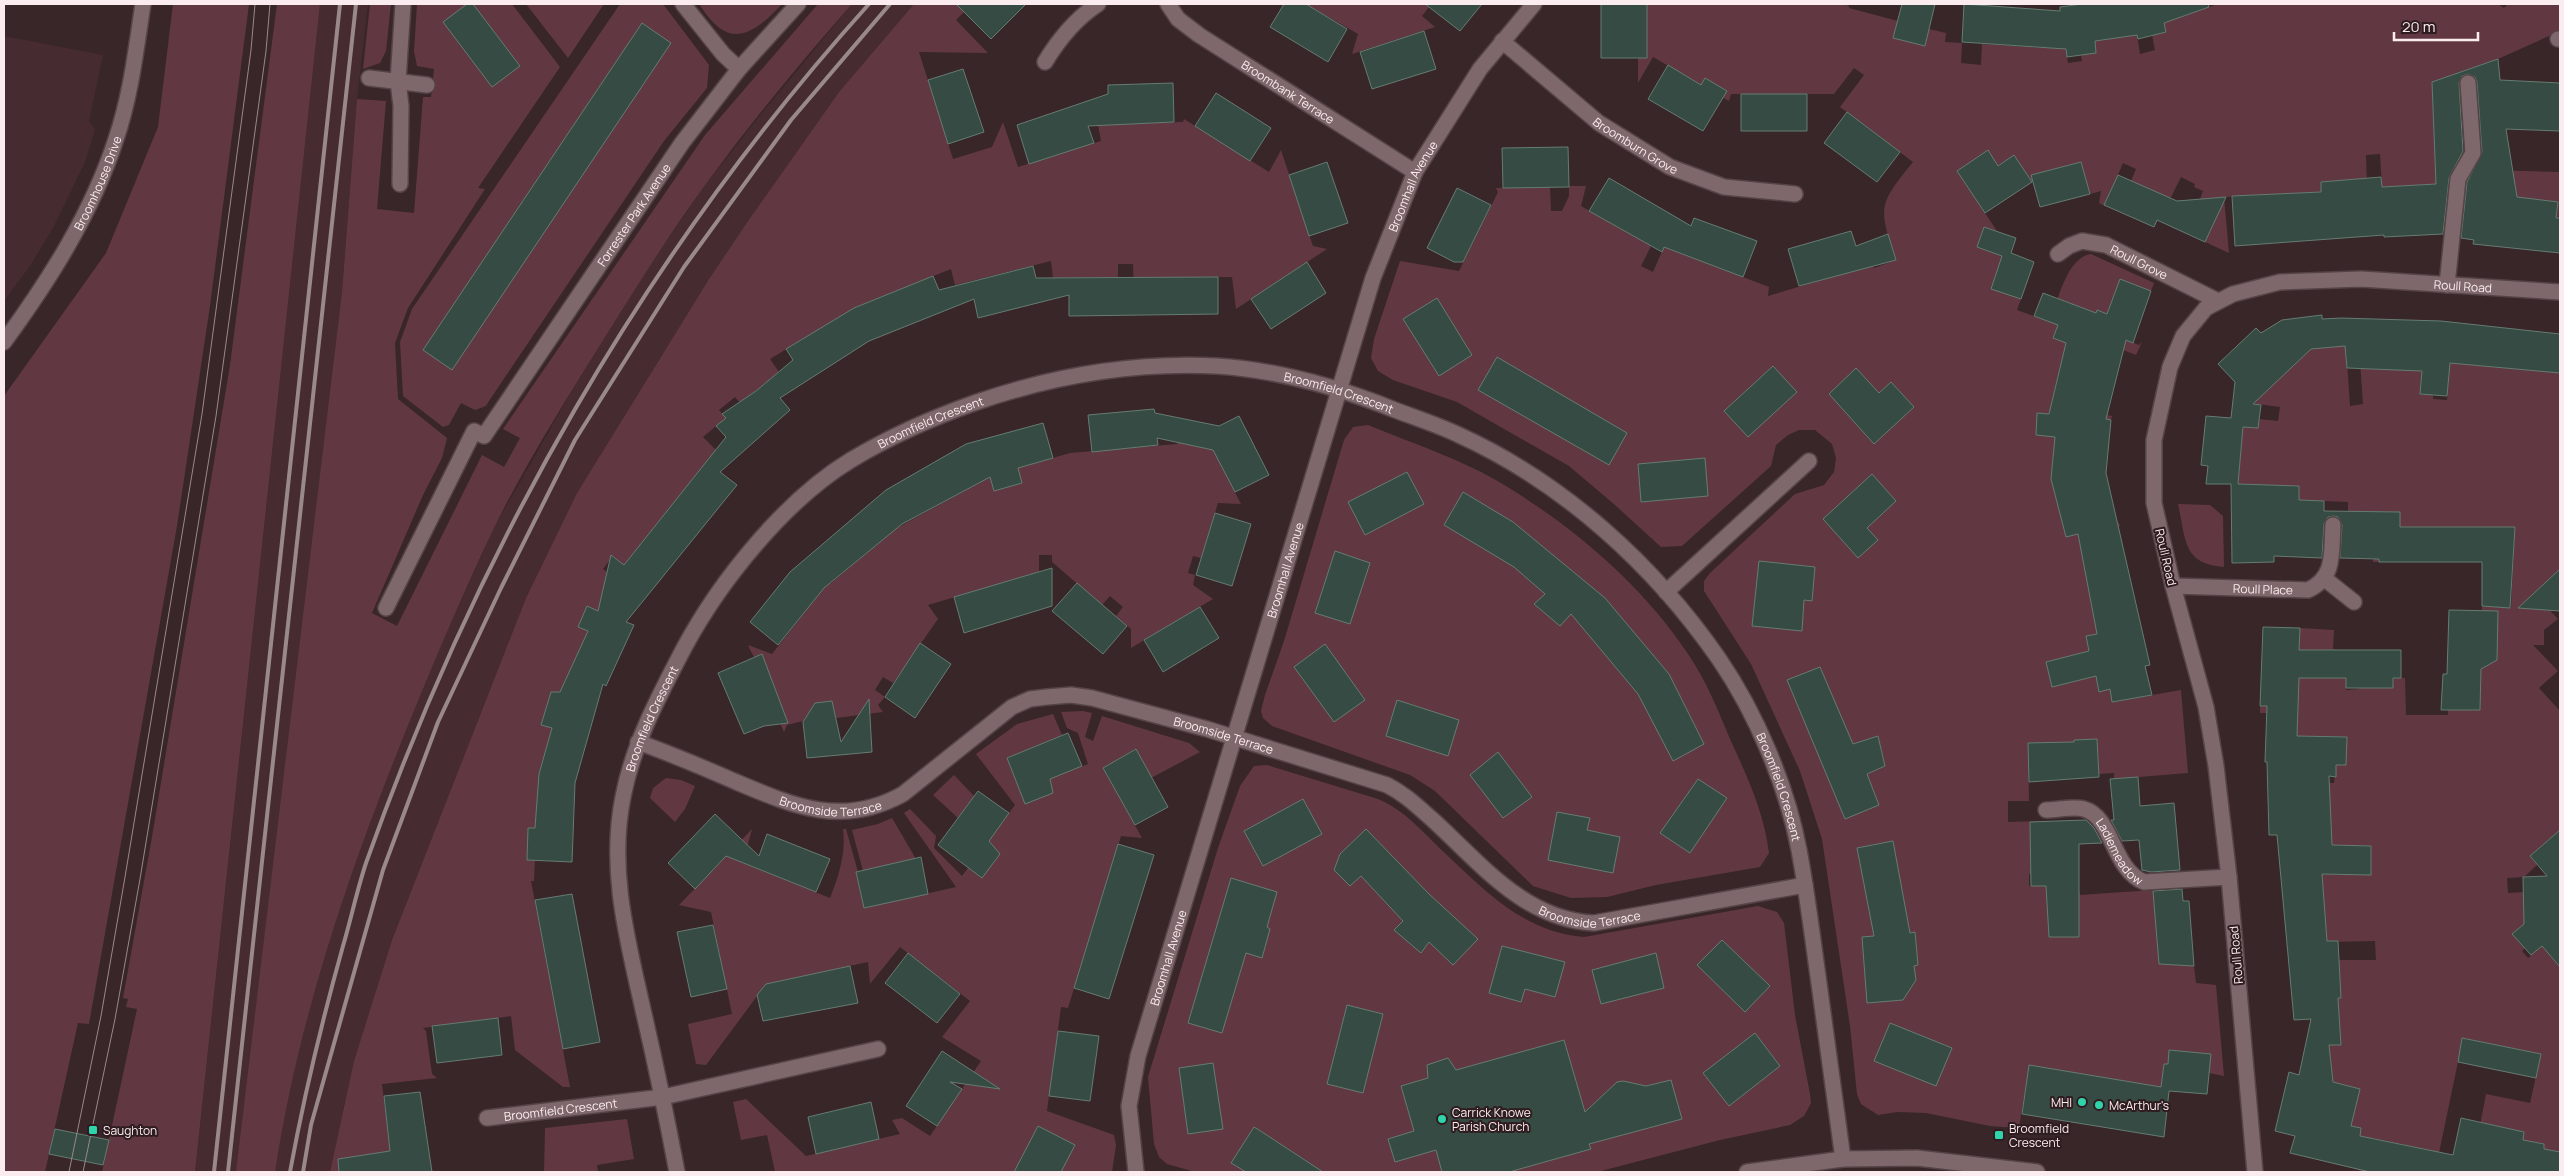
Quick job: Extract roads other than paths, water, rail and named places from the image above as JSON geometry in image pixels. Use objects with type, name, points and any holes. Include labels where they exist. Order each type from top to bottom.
[{"type":"street","name":"Broomhouse Drive","points":[[4,342],[71,242],[98,188],[117,138],[126,104],[143,4]]},
{"type":"street","points":[[400,184],[401,106],[398,81],[403,4]]},
{"type":"street","points":[[682,4],[723,54],[739,69]]},
{"type":"street","name":"Forrester Park Avenue","points":[[386,608],[484,437],[682,143],[739,69],[798,4]]},
{"type":"street","points":[[1045,62],[1058,40],[1073,24],[1098,4]]},
{"type":"street","name":"Broombank Terrace","points":[[1168,4],[1178,19],[1199,35],[1415,172]]},
{"type":"street","name":"Broomhall Avenue","points":[[1136,1172],[1129,1106],[1136,1064],[1233,737],[1384,247],[1415,172],[1452,110],[1502,41],[1534,4]]},
{"type":"street","name":"Broomburn Grove","points":[[1502,41],[1599,122],[1670,167],[1724,187],[1795,194]]},
{"type":"street","points":[[369,78],[426,85]]},
{"type":"street","points":[[2447,285],[2458,179],[2470,161],[2474,147],[2468,83]]},
{"type":"street","name":"Roull Grove","points":[[2058,254],[2069,246],[2082,241],[2106,245],[2218,301]]},
{"type":"street","name":"Roull Road","points":[[2255,1172],[2229,877],[2216,766],[2206,707],[2173,586],[2154,503],[2154,440],[2170,368],[2183,336],[2197,317],[2218,301],[2248,289],[2280,282],[2361,279],[2560,292]]},
{"type":"street","name":"Broomfield Crescent","points":[[677,1172],[663,1098],[624,926],[616,874],[618,829],[623,792],[638,742],[656,700],[707,608],[752,549],[783,516],[848,462],[934,417],[1032,384],[1079,375],[1164,366],[1220,366],[1311,381],[1339,388],[1460,435],[1524,471],[1590,517],[1629,553],[1666,592],[1720,661],[1756,726],[1789,808],[1805,885],[1843,1159]]},
{"type":"street","points":[[1666,592],[1809,461]]},
{"type":"street","points":[[2333,525],[2331,561],[2324,579],[2354,602]]},
{"type":"street","name":"Roull Place","points":[[2173,586],[2308,590],[2324,579]]},
{"type":"street","name":"Broomside Terrace","points":[[638,742],[778,800],[804,808],[834,812],[859,811],[874,807],[903,794],[922,781],[998,716],[1030,699],[1059,695],[1092,698],[1233,737],[1396,790],[1410,799],[1516,896],[1536,909],[1561,919],[1594,923],[1805,885]]},
{"type":"street","name":"Ladiemeadow","points":[[2046,810],[2084,808],[2093,813],[2108,835],[2123,866],[2136,879],[2144,882],[2229,877]]},
{"type":"street","name":"Broomfield Crescent","points":[[486,1118],[663,1098],[878,1049]]},
{"type":"street","points":[[1747,1172],[1843,1159],[1917,1158],[2037,1172]]},
{"type":"tram line","points":[[69,1172],[101,1016],[202,414],[251,50],[255,4]]},
{"type":"tram line","points":[[83,1172],[115,1019],[140,879],[216,416],[266,51],[270,4]]},
{"type":"railway","points":[[214,1172],[340,4]]},
{"type":"railway","points":[[228,1172],[356,4]]},
{"type":"railway","points":[[290,1172],[321,1030],[366,863],[411,746],[460,631],[515,518],[576,408],[641,302],[712,199],[788,99],[869,4]]},
{"type":"railway","points":[[303,1172],[311,1125],[383,870],[438,722],[501,588],[575,440],[684,267],[791,120],[890,4]]},
{"type":"place","name":"MHI","points":[[2082,1102]]},
{"type":"place","name":"McArthur's","points":[[2099,1105]]},
{"type":"place","name":"Carrick Knowe Parish Church","points":[[1442,1119]]},
{"type":"place","name":"Saughton","points":[[93,1130]]},
{"type":"place","name":"Broomfield Crescent","points":[[1999,1135]]}]
